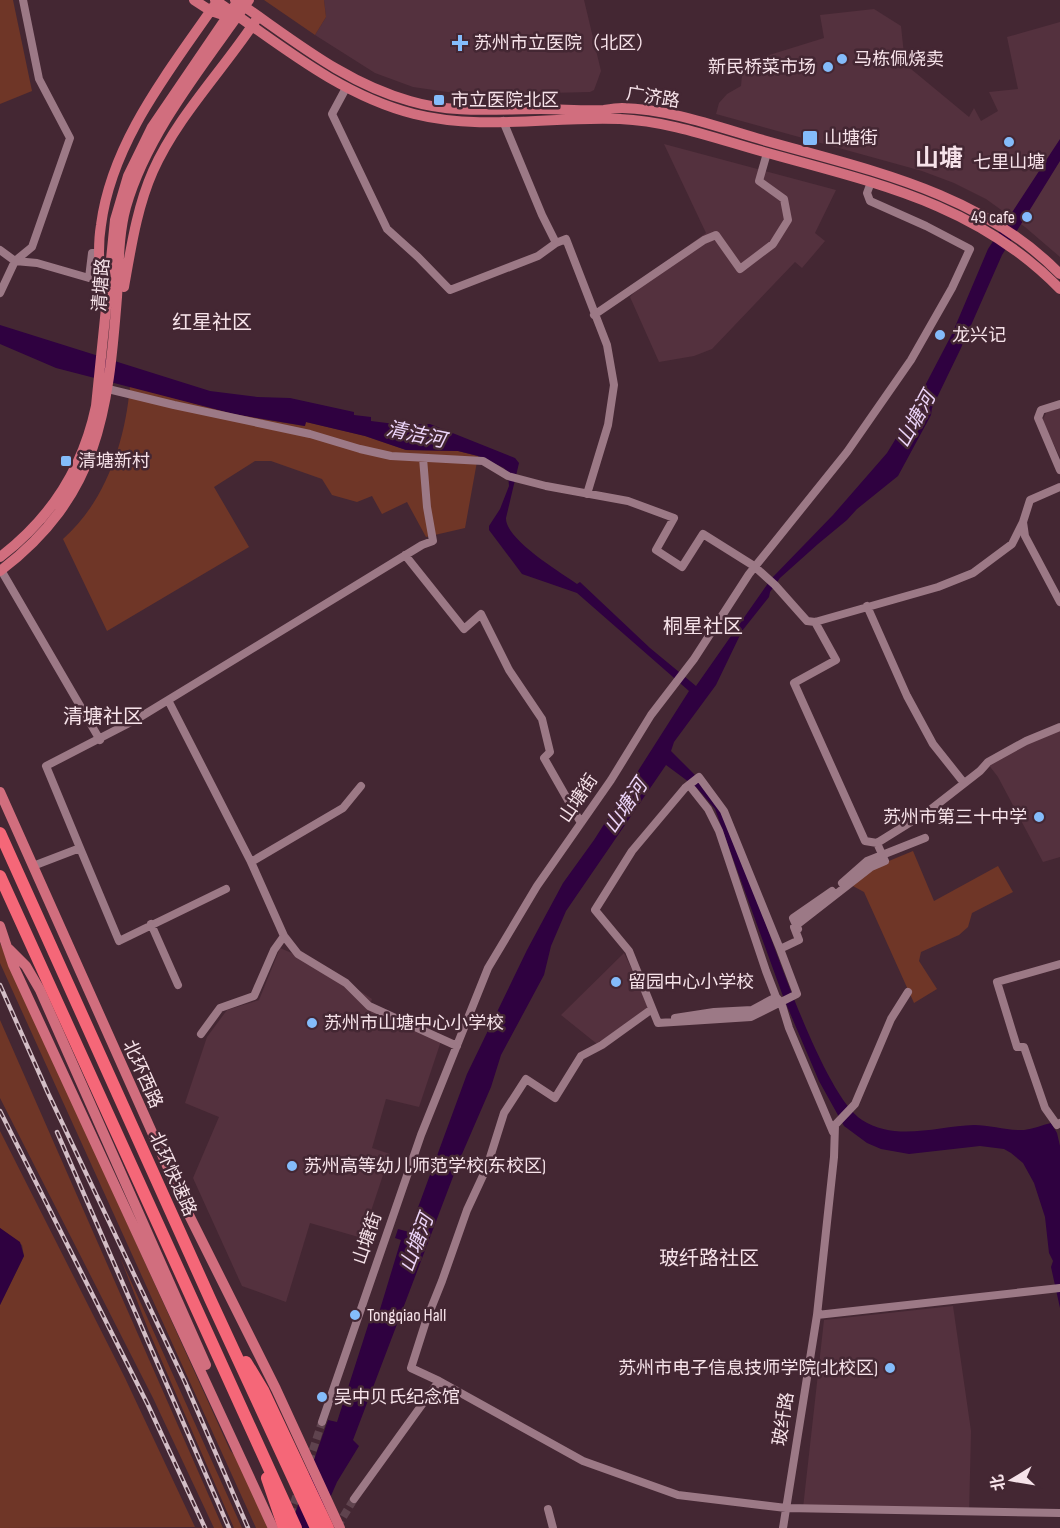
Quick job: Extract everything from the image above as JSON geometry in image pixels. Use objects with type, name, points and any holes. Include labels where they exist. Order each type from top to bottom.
[{"type":"highway","name":"北环快速路","points":[[0,834],[211,1301],[263,1390],[294,1471],[322,1526]]},
{"type":"highway","name":"北环快速路","points":[[0,876],[251,1430],[277,1518]]},
{"type":"highway","points":[[277,1518],[284,1528]]},
{"type":"highway","points":[[277,1518],[296,1528]]},
{"type":"main road","name":"广济路","points":[[194,0],[211,11],[255,20]]},
{"type":"main road","name":"广济路","points":[[217,0],[255,20],[342,73],[387,94],[416,103],[470,111],[620,108],[650,111],[726,129],[959,202],[999,224],[1030,247],[1055,274],[1060,289]]},
{"type":"main road","points":[[109,333],[99,254],[104,209],[115,170],[142,112],[217,0]]},
{"type":"main road","name":"广济路","points":[[237,0],[255,20],[328,78],[383,104],[420,115],[458,121],[603,118],[648,122],[871,182],[915,190]]},
{"type":"main road","name":"清塘路","points":[[0,570],[46,530],[74,492],[95,446],[104,415],[106,357],[119,221],[128,176],[145,139],[237,0]]},
{"type":"main road","name":"清塘路","points":[[119,221],[148,150],[249,0]]},
{"type":"main road","points":[[109,333],[145,192],[152,173],[177,130],[255,20]]},
{"type":"main road","name":"清塘路","points":[[0,557],[40,521],[67,484],[80,460],[105,385]]},
{"type":"main road","name":"北环西路","points":[[0,792],[189,1215],[301,1440],[340,1528]]},
{"type":"main road","points":[[0,926],[16,972],[138,1238],[240,1454],[277,1518]]},
{"type":"main road","points":[[0,941],[26,966],[40,990],[191,1330],[240,1454]]},
{"type":"street","points":[[0,293],[15,261],[32,248],[70,138],[39,79],[22,0]]},
{"type":"street","points":[[346,88],[332,114],[387,229],[450,290],[538,256],[566,239],[607,345],[614,385],[608,425],[587,494]]},
{"type":"street","points":[[503,121],[528,184],[556,243]]},
{"type":"street","points":[[594,315],[704,240],[716,235],[740,269],[773,244],[788,220],[784,199],[759,181],[767,153]]},
{"type":"street","name":"山塘街","points":[[322,1422],[417,1146],[489,968],[537,886],[610,780],[651,715],[683,674],[754,566],[847,452],[911,360],[952,288],[970,249],[870,201],[867,193],[871,182]]},
{"type":"street","points":[[0,249],[15,261],[37,263],[89,278],[92,253],[99,254]]},
{"type":"street","points":[[105,385],[174,405],[310,434],[381,454],[483,461],[512,477],[546,486],[628,501],[674,518],[656,550],[682,567],[703,534],[754,566],[776,585],[807,621],[815,622],[938,586],[973,573],[1012,544],[1023,522],[1030,500],[1060,487]]},
{"type":"street","points":[[1060,404],[1041,410],[1038,418],[1060,471]]},
{"type":"street","points":[[226,889],[119,941],[46,766],[100,740],[405,555],[433,541],[427,507],[423,458]]},
{"type":"street","points":[[1023,522],[1025,536],[1060,602]]},
{"type":"street","points":[[405,555],[464,629],[481,614],[509,670],[542,719],[550,752],[544,758],[581,823]]},
{"type":"street","points":[[0,570],[100,740]]},
{"type":"street","points":[[867,606],[907,696],[933,744],[964,783]]},
{"type":"street","points":[[815,622],[836,660],[794,683],[865,841],[877,843],[900,830],[980,771],[988,762],[1026,741],[1060,727]]},
{"type":"street","points":[[168,700],[251,862],[284,936],[298,954],[346,983],[369,1006],[457,1046]]},
{"type":"street","points":[[662,1021],[704,1013],[752,1010],[798,993],[782,946],[724,810],[698,777],[689,784],[632,851],[595,910],[629,951],[658,1023],[751,1017],[780,1000]]},
{"type":"street","points":[[689,784],[708,809],[718,831],[789,1028],[834,1129],[855,1104],[891,1019],[908,992]]},
{"type":"street","points":[[251,862],[343,808],[361,786]]},
{"type":"street","points":[[782,946],[801,935],[793,918],[836,888],[867,861],[925,838]]},
{"type":"street","points":[[782,946],[799,940],[794,927],[871,867],[885,861],[877,843]]},
{"type":"street","points":[[33,866],[80,848]]},
{"type":"street","points":[[150,924],[178,985]]},
{"type":"street","points":[[201,1034],[220,1008],[254,996],[274,950],[284,936]]},
{"type":"street","points":[[1060,963],[996,982],[1017,1047],[1024,1047],[1045,1108],[1056,1125],[1060,1123]]},
{"type":"street","points":[[652,1009],[602,1045],[581,1056],[555,1098],[526,1079],[504,1113],[487,1167],[467,1210],[411,1368],[439,1381],[583,1461],[678,1495],[786,1508],[1060,1513]]},
{"type":"street","name":"玻纤路","points":[[783,1528],[817,1315],[834,1157],[834,1129]]},
{"type":"street","points":[[817,1315],[1055,1288]]},
{"type":"street","points":[[354,1499],[439,1381]]},
{"type":"street","points":[[548,1509],[554,1528]]},
{"type":"shaded area","points":[[0,0],[13,0],[32,91],[0,104]]},
{"type":"shaded area","points":[[264,0],[324,0],[326,17],[315,35]]},
{"type":"shaded area","name":"苏州市立医院（北区）","points":[[324,0],[584,0],[601,71],[594,90],[590,92],[468,95],[413,87],[375,73],[315,35],[326,17]]},
{"type":"shaded area","points":[[874,9],[901,26],[905,64],[969,117],[974,108],[981,121],[998,111],[989,92],[1018,89],[1007,37],[1060,22],[1060,257],[1025,227],[986,199],[954,183],[922,171],[716,114],[719,103],[727,94],[741,86],[743,63],[824,38],[820,15]]},
{"type":"shaded area","points":[[664,144],[836,190],[815,233],[825,241],[802,268],[795,262],[712,349],[694,356],[659,362],[630,297],[657,268],[706,233]]},
{"type":"shaded area","points":[[130,386],[234,414],[304,426],[306,422],[365,436],[406,450],[458,451],[478,456],[465,528],[426,537],[407,502],[382,514],[372,496],[357,502],[332,495],[322,479],[271,461],[255,461],[214,487],[249,547],[107,631],[63,539],[91,507],[111,469],[123,428]]},
{"type":"shaded area","points":[[1060,406],[1060,457],[1042,421],[1047,411]]},
{"type":"shaded area","name":"苏州市第三十中学","points":[[1060,729],[1060,857],[1043,862],[998,777],[988,764],[1025,744]]},
{"type":"shaded area","points":[[913,851],[934,901],[998,866],[1013,892],[972,913],[968,927],[959,935],[921,952],[919,961],[937,989],[914,1003],[864,892],[851,885],[872,868]]},
{"type":"shaded area","points":[[0,943],[230,1450],[240,1462],[269,1528],[256,1528],[0,963]]},
{"type":"shaded area","name":"苏州高等幼儿师范学校(东校区)","points":[[280,948],[322,966],[372,999],[369,1008],[442,1038],[419,1107],[386,1099],[372,1148],[390,1154],[362,1238],[310,1223],[286,1302],[242,1286],[193,1178],[219,1117],[185,1103],[207,1037],[227,1010],[259,1000]]},
{"type":"shaded area","name":"留园中心小学校","points":[[624,953],[652,1011],[602,1048],[561,1015]]},
{"type":"shaded area","points":[[0,1020],[223,1528],[214,1528],[153,1398],[0,1098]]},
{"type":"shaded area","points":[[0,1131],[125,1378],[195,1527],[0,1528],[0,1305],[24,1256],[22,1245],[0,1228]]},
{"type":"shaded area","points":[[120,1257],[242,1528],[234,1528],[148,1329]]},
{"type":"shaded area","name":"苏州市电子信息技师学院(北校区)","points":[[953,1306],[971,1431],[969,1515],[803,1508],[824,1320]]},
{"type":"water","points":[[1060,139],[1060,161],[1002,255],[932,408],[931,415],[898,476],[857,509],[780,578],[769,597],[742,631],[716,685],[674,742],[671,751],[703,783],[717,803],[792,995],[819,1057],[848,1106],[862,1120],[875,1127],[903,1132],[974,1125],[1024,1130],[1051,1123],[1057,1133],[1060,1146],[1060,1308],[1051,1267],[1053,1261],[1049,1253],[1045,1217],[1034,1183],[1023,1163],[1004,1149],[980,1146],[909,1154],[881,1149],[867,1143],[844,1126],[819,1081],[784,999],[715,809],[697,788],[666,765],[566,911],[551,946],[544,975],[501,1055],[491,1087],[459,1161],[353,1440],[359,1446],[337,1482],[317,1528],[290,1528],[328,1420],[337,1422],[372,1313],[378,1316],[401,1240],[395,1238],[398,1229],[409,1232],[467,1074],[527,950],[563,883],[594,840],[689,691],[577,593],[522,574],[489,530],[509,486],[508,473],[504,468],[478,456],[458,451],[406,450],[365,436],[306,422],[305,426],[234,414],[56,368],[0,344],[0,325],[210,391],[257,397],[290,398],[354,412],[354,415],[371,417],[371,421],[403,425],[430,424],[515,458],[519,463],[506,518],[514,535],[547,563],[577,584],[580,582],[650,648],[696,686],[771,579],[833,515],[887,453],[906,422],[952,334],[988,249]]},
{"type":"water","points":[[0,1228],[20,1242],[24,1256],[0,1305]]},
{"type":"tunnel","points":[[309,1462],[322,1422]]},
{"type":"tunnel","points":[[290,1515],[299,1488]]},
{"type":"tunnel","points":[[337,1527],[354,1499]]},
{"type":"railway","points":[[0,985],[48,1093],[185,1382],[248,1528]]},
{"type":"railway","points":[[0,1111],[148,1405],[205,1528]]},
{"type":"railway","points":[[57,1132],[229,1528]]},
{"type":"place","name":"苏州市立医院（北区）","points":[[460,43]]},
{"type":"place","name":"马栋佩烧卖","points":[[842,59]]},
{"type":"place","name":"新民桥菜市场","points":[[828,67]]},
{"type":"place","name":"市立医院北区","points":[[439,100]]},
{"type":"place","name":"山塘街","points":[[810,138]]},
{"type":"place","name":"七里山塘","points":[[1009,142]]},
{"type":"place","name":"49 cafe","points":[[1027,217]]},
{"type":"place","name":"龙兴记","points":[[940,335]]},
{"type":"place","name":"清塘新村","points":[[66,461]]},
{"type":"place","name":"苏州市第三十中学","points":[[1039,817]]},
{"type":"place","name":"留园中心小学校","points":[[616,982]]},
{"type":"place","name":"苏州市山塘中心小学校","points":[[312,1023]]},
{"type":"place","name":"苏州高等幼儿师范学校(东校区)","points":[[292,1166]]},
{"type":"place","name":"Tongqiao Hall","points":[[355,1315]]},
{"type":"place","name":"苏州市电子信息技师学院(北校区)","points":[[890,1368]]},
{"type":"place","name":"吴中贝氏纪念馆","points":[[322,1397]]},
{"type":"district","name":"山塘","points":[[939,158]]},
{"type":"district","name":"红星社区","points":[[212,322]]},
{"type":"district","name":"桐星社区","points":[[703,626]]},
{"type":"district","name":"清塘社区","points":[[103,716]]},
{"type":"district","name":"玻纤路社区","points":[[709,1258]]},
{"type":"water label","name":"山塘河","points":[[915,419]]},
{"type":"water label","name":"清洁河","points":[[416,434]]},
{"type":"water label","name":"山塘河","points":[[625,806]]},
{"type":"water label","name":"山塘河","points":[[416,1243]]}]
